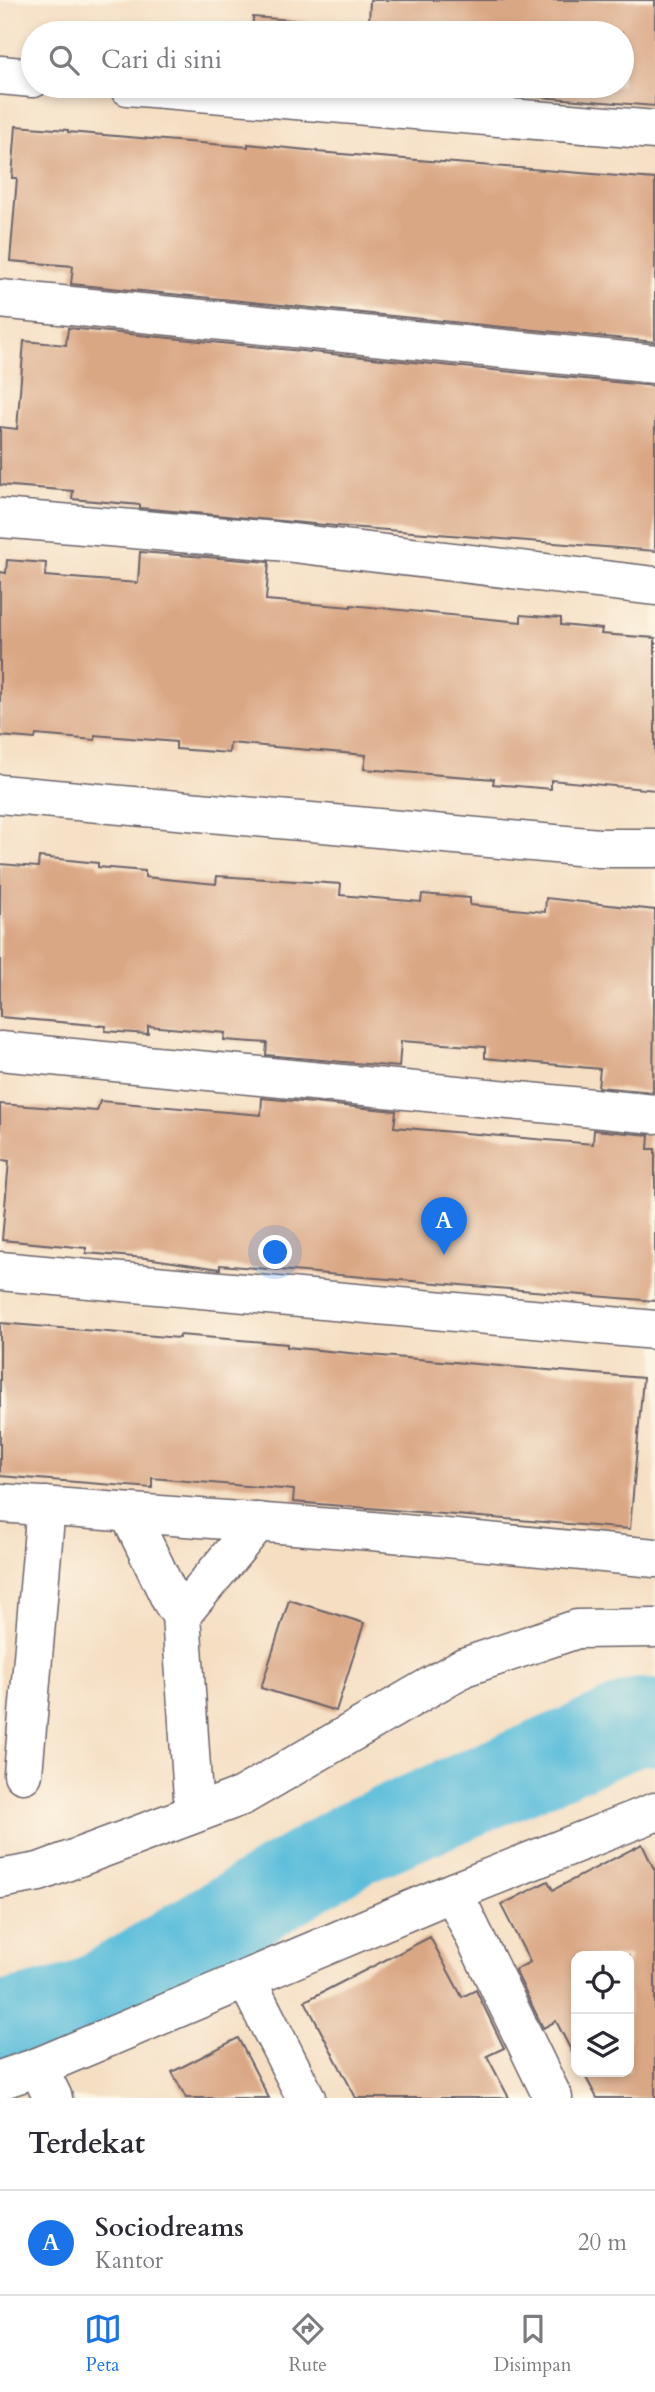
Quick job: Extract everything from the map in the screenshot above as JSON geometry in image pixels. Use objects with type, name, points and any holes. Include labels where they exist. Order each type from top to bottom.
[{"type":"street","points":[[0,75],[21,77]]},
{"type":"street","points":[[272,98],[655,130]]},
{"type":"street","points":[[0,299],[655,364]]},
{"type":"street","points":[[0,518],[276,541],[655,586]]},
{"type":"street","points":[[0,794],[599,848],[655,848]]},
{"type":"street","points":[[0,1051],[655,1114]]},
{"type":"street","points":[[0,1271],[655,1330]]},
{"type":"street","points":[[0,1503],[258,1522],[655,1558]]},
{"type":"street","points":[[23,1774],[46,1506]]},
{"type":"street","points":[[129,1513],[181,1615],[194,1813]]},
{"type":"street","points":[[181,1615],[258,1522]]},
{"type":"street","points":[[0,1879],[38,1872],[243,1796],[464,1667],[577,1629],[655,1628]]},
{"type":"street","points":[[0,2080],[46,2083],[246,1979],[453,1892],[655,1812]]},
{"type":"street","points":[[453,1892],[553,2098]]},
{"type":"street","points":[[246,1979],[306,2098]]},
{"type":"building","points":[[370,0],[655,0],[655,106],[551,98],[634,98],[634,21],[369,21]]},
{"type":"building","points":[[253,17],[305,21],[253,21]]},
{"type":"building","points":[[16,126],[655,179],[655,342],[71,284],[73,266],[10,261],[17,178],[12,178]]},
{"type":"building","points":[[68,328],[655,386],[655,551],[140,508],[140,505],[72,499],[73,491],[0,485],[0,427],[17,429],[24,341],[66,345]]},
{"type":"building","points":[[140,552],[269,562],[266,600],[351,605],[521,622],[521,615],[561,618],[561,625],[602,629],[601,634],[655,638],[655,790],[551,780],[551,789],[493,784],[494,779],[364,769],[366,755],[230,743],[229,753],[176,749],[176,742],[95,735],[95,740],[36,735],[35,739],[0,736],[0,572],[6,573],[7,560],[46,563],[45,576],[138,583]]},
{"type":"building","points":[[39,857],[98,863],[98,867],[145,871],[145,877],[216,884],[217,876],[341,884],[340,895],[421,902],[422,894],[470,898],[470,905],[545,912],[546,898],[655,910],[653,1092],[598,1087],[600,1069],[485,1058],[485,1047],[401,1041],[399,1067],[266,1055],[267,1043],[224,1040],[225,1033],[148,1026],[148,1034],[105,1031],[106,1026],[0,1017],[0,864],[38,867]]},
{"type":"building","points":[[262,1098],[396,1111],[394,1127],[593,1144],[594,1130],[649,1135],[648,1149],[655,1149],[655,1301],[220,1265],[220,1269],[146,1258],[86,1253],[86,1248],[2,1240],[9,1161],[0,1160],[0,1104],[97,1111],[100,1101],[261,1115]]},
{"type":"building","points":[[0,1323],[287,1344],[287,1347],[370,1355],[643,1378],[630,1529],[293,1502],[294,1490],[152,1478],[152,1488],[0,1476]]},
{"type":"building","points":[[289,1600],[364,1623],[336,1711],[261,1688]]},
{"type":"building","points":[[642,1844],[655,1871],[655,2098],[597,2098],[586,2077],[634,2077],[634,1951],[571,1951],[571,2050],[556,2021],[543,2028],[515,1970],[530,1962],[501,1905],[548,1881],[553,1890]]},
{"type":"building","points":[[430,1937],[462,1997],[476,1990],[504,2048],[487,2056],[509,2098],[356,2098],[305,2001]]},
{"type":"building","points":[[238,2038],[269,2098],[186,2098],[172,2072]]},
{"type":"waterway","points":[[0,2026],[83,2005],[354,1843],[640,1721],[655,1723]]},
{"type":"place","name":"Sociodreams","points":[[444,1255]]}]
